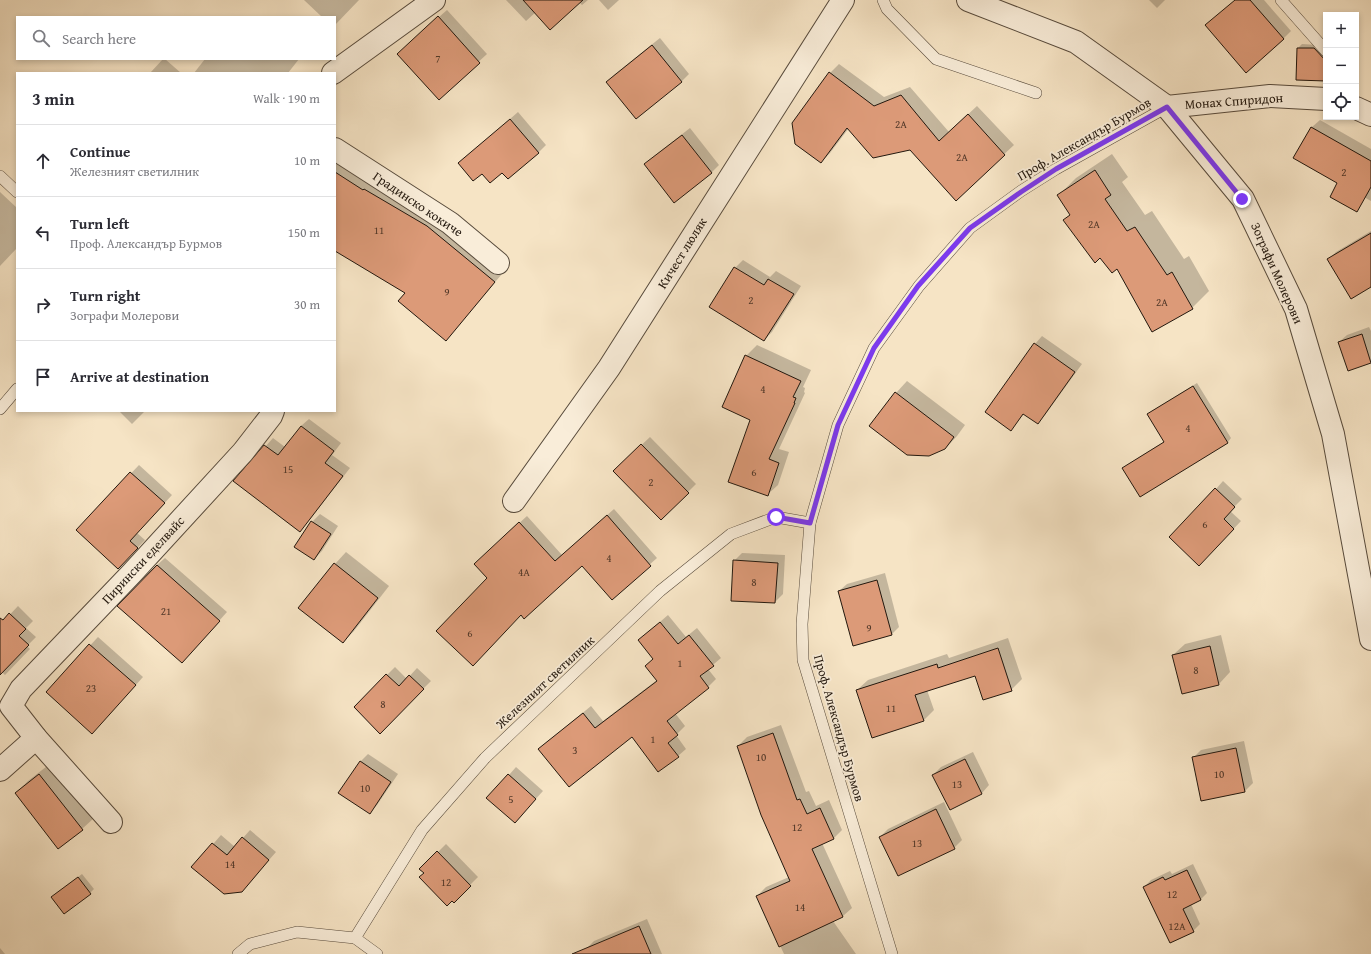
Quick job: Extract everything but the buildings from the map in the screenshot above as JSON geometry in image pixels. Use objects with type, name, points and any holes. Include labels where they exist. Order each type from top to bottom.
[{"type":"street","points":[[334,72],[434,0]]},
{"type":"street","name":"Кичест люляк","points":[[514,501],[608,368],[843,0]]},
{"type":"street","name":"Зографи Молерови","points":[[968,0],[1076,42],[1167,107],[1242,199],[1296,309],[1333,434],[1371,639]]},
{"type":"street","name":"Монах Спиридон","points":[[1167,107],[1270,96],[1323,99]]},
{"type":"street","points":[[1359,110],[1371,116]]},
{"type":"street","name":"Градинско кокиче","points":[[336,150],[450,222],[498,263]]},
{"type":"street","name":"Пирински еделвайс","points":[[36,738],[10,706],[21,689],[132,573],[243,452],[273,412]]},
{"type":"street","points":[[0,770],[36,738],[111,822]]},
{"type":"lane","points":[[883,0],[887,9],[936,59],[1036,93]]},
{"type":"lane","points":[[1281,0],[1323,48]]},
{"type":"lane","name":"Проф. Александър Бурмов","points":[[892,954],[803,660],[802,624],[810,523],[838,425],[874,348],[918,286],[970,228],[1056,169],[1167,107]]},
{"type":"lane","points":[[0,176],[16,191]]},
{"type":"lane","points":[[0,408],[16,390]]},
{"type":"lane","name":"Железният светилник","points":[[355,938],[422,830],[485,758],[660,591],[731,534],[776,517],[810,523]]},
{"type":"lane","points":[[238,954],[250,944],[297,932],[355,938],[377,954]]},
{"type":"route","points":[[776,517],[810,523],[838,425],[874,348],[918,286],[970,228],[1021,192],[1056,169],[1167,107],[1242,199]]}]
